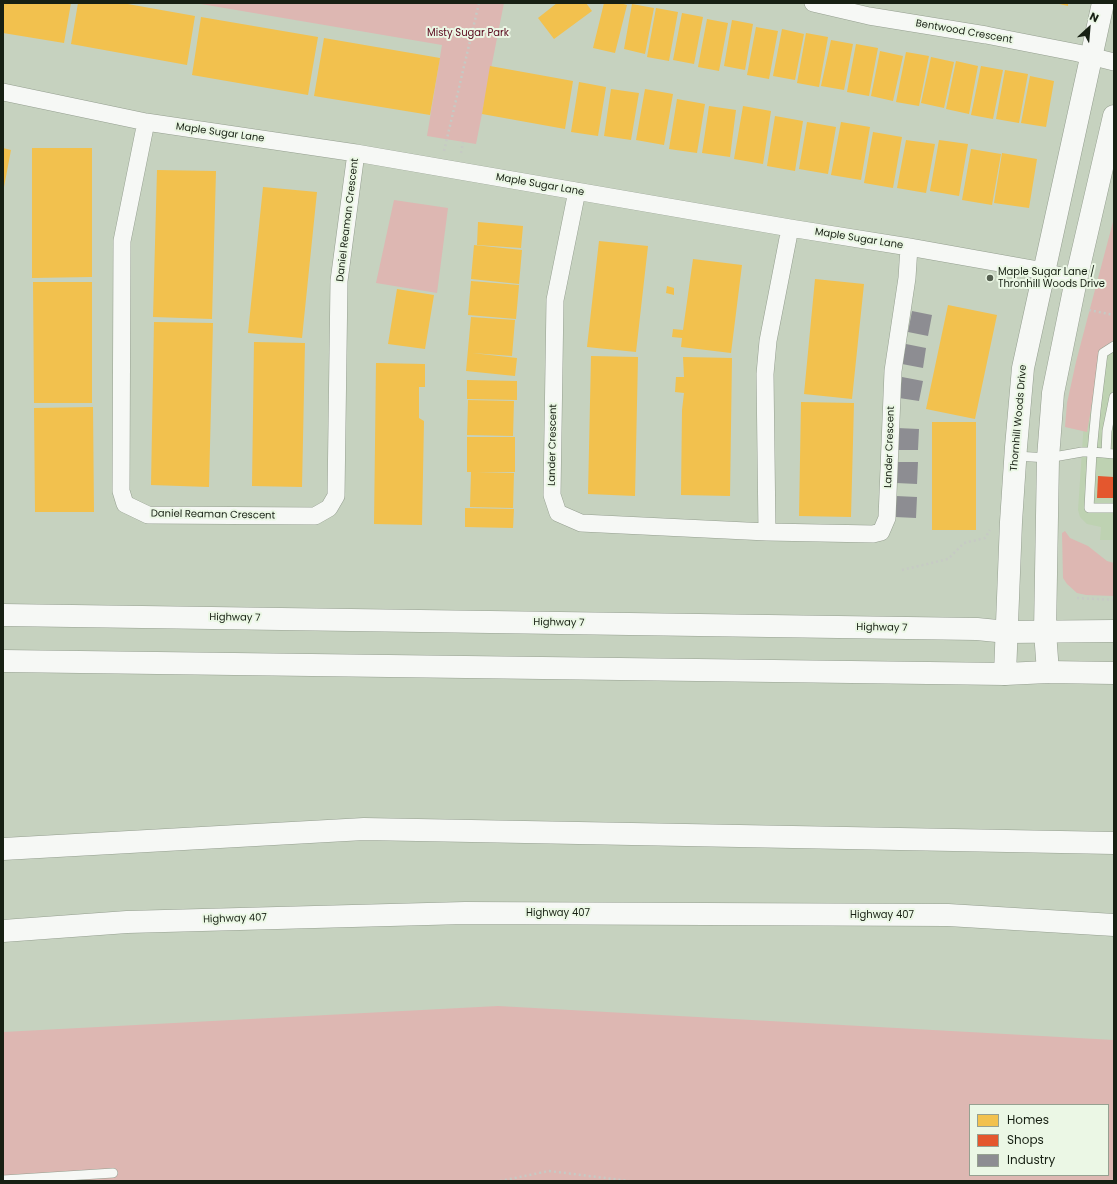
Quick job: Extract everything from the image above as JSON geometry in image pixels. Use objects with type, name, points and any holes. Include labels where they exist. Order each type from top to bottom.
[{"type":"main road","name":"Thornhill Woods Drive","points":[[1005,674],[1016,456],[1023,368],[1103,3]]},
{"type":"main road","points":[[1048,672],[1045,632],[1048,458],[1053,393],[1076,280],[1114,116]]},
{"type":"main road","name":"Highway 7","points":[[3,615],[977,629],[1007,632],[1114,631]]},
{"type":"main road","points":[[3,661],[1005,674],[1048,672],[1114,673]]},
{"type":"main road","points":[[3,849],[364,829],[1114,843]]},
{"type":"main road","name":"Highway 407","points":[[3,931],[127,922],[465,913],[948,915],[1114,925]]},
{"type":"street","name":"Bentwood Crescent","points":[[813,3],[868,16],[986,35],[1092,56],[1114,62]]},
{"type":"street","name":"Maple Sugar Lane","points":[[3,92],[146,122],[356,153],[790,228],[910,247],[1034,269],[1076,280]]},
{"type":"street","name":"Daniel Reaman Crescent","points":[[146,122],[122,241],[120,491],[124,504],[148,515],[315,516],[329,508],[336,496],[339,281],[356,153]]},
{"type":"street","name":"Lander Crescent","points":[[577,191],[555,300],[552,495],[558,513],[581,523],[766,532],[873,534],[882,532],[887,518],[892,371],[907,278],[910,247]]},
{"type":"street","points":[[766,532],[765,374],[768,341],[790,228]]},
{"type":"lane","points":[[1114,346],[1103,353],[1092,452],[1089,508],[1114,508]]},
{"type":"lane","points":[[1016,456],[1048,458],[1082,452],[1110,454],[1107,430],[1114,397]]},
{"type":"lane","points":[[3,1180],[113,1173]]},
{"type":"path","points":[[444,151],[479,3]]},
{"type":"path","points":[[461,154],[463,142]]},
{"type":"path","points":[[1087,310],[1114,315]]},
{"type":"path","points":[[902,570],[948,559],[964,543],[985,538],[993,527]]},
{"type":"path","points":[[1077,598],[1114,600]]},
{"type":"path","points":[[500,1181],[549,1171],[629,1181]]},
{"type":"shaded area","points":[[1114,326],[1114,540],[1100,540],[1101,527],[1087,524],[1080,517],[1078,510],[1085,406]]},
{"type":"green space","name":"Misty Sugar Park","points":[[195,3],[504,3],[476,144],[427,136],[442,45]]},
{"type":"green space","points":[[394,200],[448,208],[437,293],[376,283]]},
{"type":"green space","points":[[1114,218],[1114,343],[1098,369],[1087,432],[1065,427],[1067,403],[1076,362]]},
{"type":"green space","points":[[1065,531],[1070,538],[1088,546],[1107,561],[1114,563],[1114,596],[1086,595],[1077,593],[1067,584],[1063,578],[1062,533]]},
{"type":"green space","points":[[498,1006],[1114,1040],[1114,1181],[3,1181],[3,1032]]},
{"type":"building: Homes","points":[[3,3],[71,3],[64,43],[3,33]]},
{"type":"building: Homes","points":[[78,3],[122,3],[195,16],[187,65],[71,44]]},
{"type":"building: Homes","points":[[557,3],[586,3],[592,11],[554,39],[538,18]]},
{"type":"building: Homes","points":[[604,3],[620,3],[627,5],[615,53],[593,48]]},
{"type":"building: Homes","points":[[1055,3],[1068,3],[1068,6]]},
{"type":"building: Homes","points":[[632,4],[654,8],[645,54],[624,49]]},
{"type":"building: Homes","points":[[656,8],[678,12],[669,61],[647,57]]},
{"type":"building: Homes","points":[[682,13],[703,17],[694,64],[673,60]]},
{"type":"building: Homes","points":[[201,17],[318,37],[308,95],[192,75]]},
{"type":"building: Homes","points":[[707,19],[728,23],[719,71],[698,67]]},
{"type":"building: Homes","points":[[732,20],[753,24],[745,70],[724,66]]},
{"type":"building: Homes","points":[[756,27],[778,31],[769,79],[747,75]]},
{"type":"building: Homes","points":[[782,29],[804,34],[795,80],[773,76]]},
{"type":"building: Homes","points":[[806,33],[828,37],[819,87],[797,83]]},
{"type":"building: Homes","points":[[324,38],[440,58],[430,115],[314,96]]},
{"type":"building: Homes","points":[[831,40],[853,44],[844,90],[821,86]]},
{"type":"building: Homes","points":[[856,44],[878,48],[869,96],[847,92]]},
{"type":"building: Homes","points":[[880,51],[903,56],[893,101],[871,96]]},
{"type":"building: Homes","points":[[906,52],[929,56],[919,106],[896,102]]},
{"type":"building: Homes","points":[[931,57],[954,62],[944,108],[921,103]]},
{"type":"building: Homes","points":[[956,61],[978,66],[969,114],[946,109]]},
{"type":"building: Homes","points":[[490,66],[573,81],[565,129],[482,114]]},
{"type":"building: Homes","points":[[981,66],[1003,70],[993,119],[971,115]]},
{"type":"building: Homes","points":[[1005,70],[1028,74],[1019,123],[996,119]]},
{"type":"building: Homes","points":[[1030,76],[1054,81],[1046,127],[1021,123]]},
{"type":"building: Homes","points":[[579,82],[606,87],[598,136],[571,132]]},
{"type":"building: Homes","points":[[611,89],[639,93],[631,140],[604,136]]},
{"type":"building: Homes","points":[[645,89],[673,94],[664,145],[636,140]]},
{"type":"building: Homes","points":[[677,99],[705,104],[697,153],[669,149]]},
{"type":"building: Homes","points":[[709,106],[736,110],[730,157],[702,153]]},
{"type":"building: Homes","points":[[743,106],[771,111],[763,164],[734,159]]},
{"type":"building: Homes","points":[[775,116],[803,121],[795,171],[767,166]]},
{"type":"building: Homes","points":[[807,122],[836,127],[828,174],[799,169]]},
{"type":"building: Homes","points":[[841,122],[870,127],[861,180],[831,175]]},
{"type":"building: Homes","points":[[873,132],[902,137],[893,188],[864,183]]},
{"type":"building: Homes","points":[[906,140],[935,144],[926,193],[897,188]]},
{"type":"building: Homes","points":[[939,140],[968,144],[959,196],[930,191]]},
{"type":"building: Homes","points":[[3,148],[11,150],[4,187],[3,187]]},
{"type":"building: Homes","points":[[32,148],[92,148],[92,277],[32,278]]},
{"type":"building: Homes","points":[[971,149],[1001,154],[992,205],[962,200]]},
{"type":"building: Homes","points":[[1002,153],[1037,159],[1029,208],[994,203]]},
{"type":"building: Homes","points":[[157,170],[216,171],[212,319],[153,317]]},
{"type":"building: Homes","points":[[263,187],[317,192],[302,338],[248,333]]},
{"type":"building: Homes","points":[[478,222],[523,226],[521,248],[477,245]]},
{"type":"building: Homes","points":[[599,241],[648,246],[636,352],[587,347]]},
{"type":"building: Homes","points":[[474,245],[522,250],[519,284],[471,279]]},
{"type":"building: Homes","points":[[693,259],[742,265],[731,353],[681,347],[682,338],[672,337],[673,329],[683,330]]},
{"type":"building: Homes","points":[[815,279],[864,284],[852,399],[804,394]]},
{"type":"building: Homes","points":[[471,281],[519,285],[516,319],[468,315]]},
{"type":"building: Homes","points":[[33,282],[92,282],[92,403],[34,403]]},
{"type":"building: Homes","points":[[667,286],[674,288],[674,295],[666,293]]},
{"type":"building: Homes","points":[[397,289],[434,295],[425,349],[388,344]]},
{"type":"building: Homes","points":[[948,305],[997,315],[975,419],[926,409]]},
{"type":"building: Homes","points":[[471,317],[515,320],[512,356],[472,353],[517,358],[515,376],[466,371]]},
{"type":"building: Homes","points":[[154,322],[213,323],[209,487],[151,485]]},
{"type":"building: Homes","points":[[254,342],[305,343],[302,487],[252,486]]},
{"type":"building: Homes","points":[[591,356],[638,357],[635,496],[588,494]]},
{"type":"building: Homes","points":[[683,357],[732,358],[730,496],[681,495],[682,410],[684,393],[675,392],[676,377],[684,377]]},
{"type":"building: Homes","points":[[376,363],[425,364],[425,387],[419,387],[419,418],[424,421],[422,525],[374,524]]},
{"type":"building: Homes","points":[[467,380],[517,381],[517,400],[467,399]]},
{"type":"building: Homes","points":[[468,400],[514,401],[513,436],[467,435]]},
{"type":"building: Homes","points":[[801,402],[854,403],[851,517],[799,516]]},
{"type":"building: Homes","points":[[93,407],[94,512],[35,512],[34,408]]},
{"type":"building: Homes","points":[[932,422],[976,422],[976,530],[932,530]]},
{"type":"building: Homes","points":[[467,437],[515,437],[515,472],[477,472],[514,473],[513,508],[470,507],[471,472],[467,472]]},
{"type":"building: Homes","points":[[465,508],[514,509],[513,528],[465,527]]},
{"type":"building: Shops","points":[[1098,476],[1114,477],[1114,498],[1097,498]]},
{"type":"building: Industry","points":[[912,311],[932,315],[928,336],[908,332]]},
{"type":"building: Industry","points":[[906,344],[926,348],[923,368],[902,364]]},
{"type":"building: Industry","points":[[902,377],[923,381],[919,401],[899,398]]},
{"type":"building: Industry","points":[[897,428],[919,429],[918,450],[897,450]]},
{"type":"building: Industry","points":[[897,462],[918,462],[917,484],[896,483]]},
{"type":"building: Industry","points":[[896,496],[917,497],[916,518],[895,517]]},
{"type":"place","name":"Maple Sugar Lane / Thronhill Woods Drive","points":[[990,278]]}]
